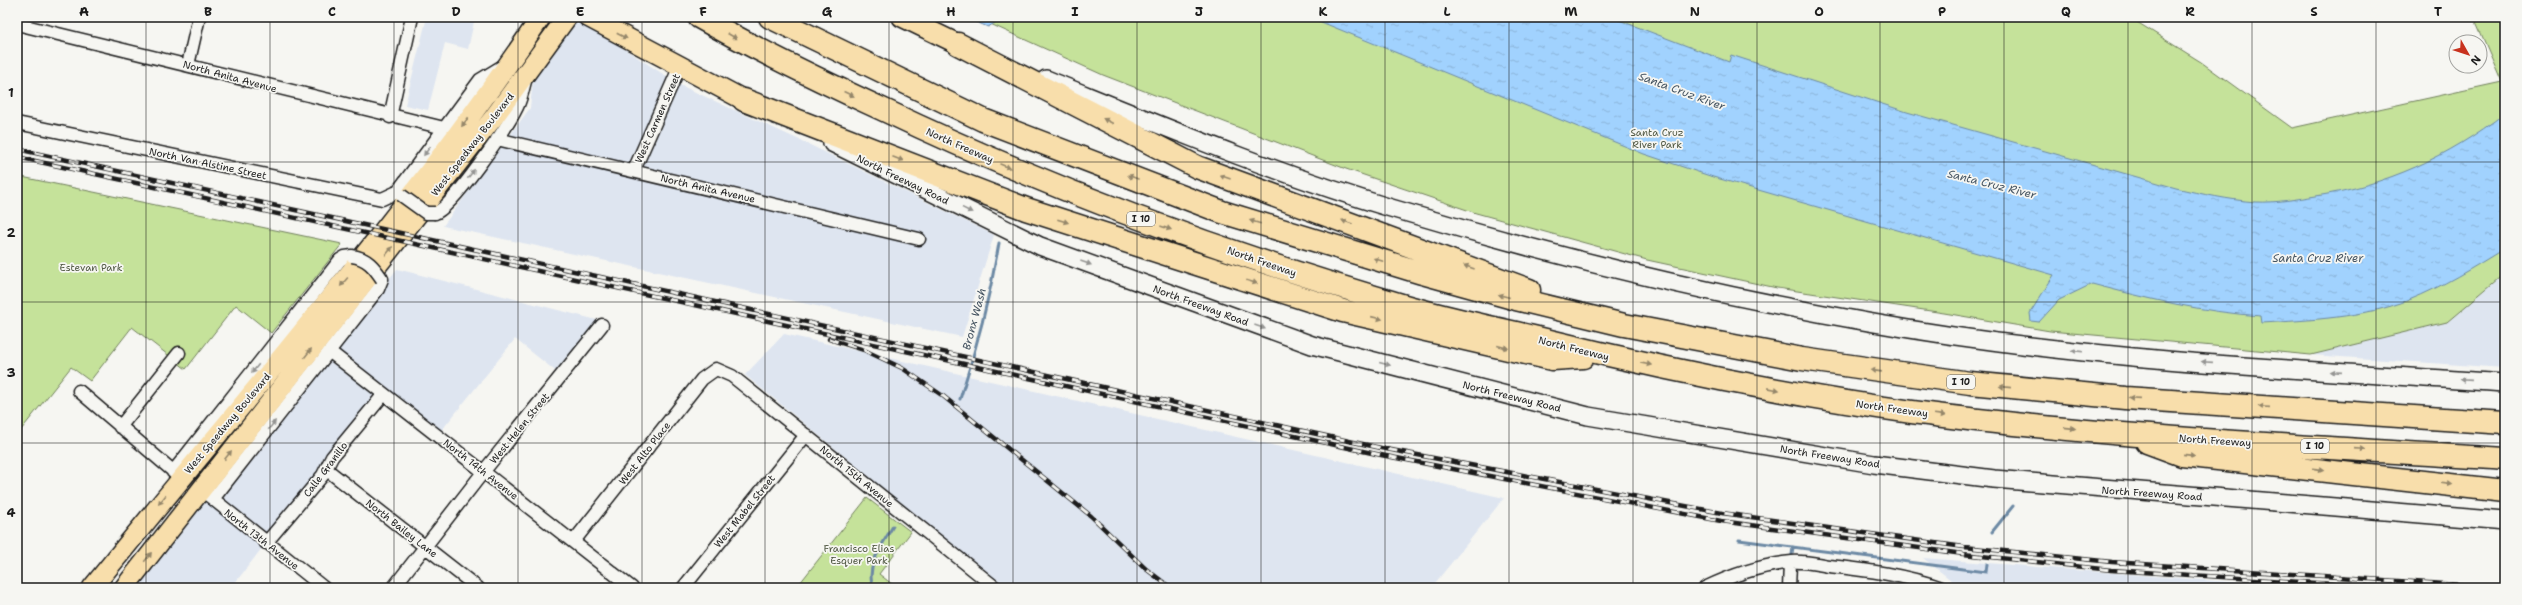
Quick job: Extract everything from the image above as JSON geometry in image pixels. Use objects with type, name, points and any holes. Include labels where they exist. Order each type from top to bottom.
[{"type":"highway","name":"North Freeway","points":[[698,17],[759,51],[969,151],[1097,204],[1287,270],[1409,307],[1608,356],[1846,402],[1965,418],[2126,434],[2505,459]]},
{"type":"highway","name":"I 10","points":[[770,17],[983,120],[1222,212],[1422,274],[1516,299],[1624,325],[1802,359],[1970,383],[2117,397],[2505,423]]},
{"type":"highway","points":[[958,44],[1197,167],[1624,325]]},
{"type":"highway","points":[[744,100],[1026,209],[1343,311],[1552,359],[1608,356]]},
{"type":"highway","points":[[2303,410],[2505,412]]},
{"type":"highway","points":[[2126,434],[2182,455],[2505,491]]},
{"type":"main road","points":[[526,39],[530,17]]},
{"type":"main road","name":"West Speedway Boulevard","points":[[92,588],[177,475],[349,276],[510,63],[541,17]]},
{"type":"main road","name":"West Speedway Boulevard","points":[[124,588],[207,494],[526,74],[567,17]]},
{"type":"main road","name":"North Freeway Road","points":[[588,17],[744,100],[1040,246],[1312,345],[1588,416],[1874,464],[1994,479],[2505,521]]},
{"type":"main road","points":[[902,17],[958,44],[1236,155],[1390,208],[1598,265],[1702,290],[1870,323],[2027,346],[2319,371],[2505,383]]},
{"type":"street","points":[[188,65],[199,17]]},
{"type":"street","points":[[390,117],[412,17]]},
{"type":"street","name":"North Anita Avenue","points":[[17,24],[188,65],[390,117],[444,128]]},
{"type":"street","points":[[510,63],[480,80],[444,128],[399,193],[426,213],[435,213],[448,205],[497,139],[518,107],[526,74]]},
{"type":"street","name":"West Carmen Street","points":[[634,170],[680,66]]},
{"type":"street","name":"North Van Alstine Street","points":[[17,123],[382,200],[399,193]]},
{"type":"street","name":"North Anita Avenue","points":[[497,139],[634,170],[919,239]]},
{"type":"street","name":"West Speedway Boulevard","points":[[177,475],[340,260],[345,256],[352,256],[361,258],[374,267],[382,279],[378,289],[330,351],[207,494]]},
{"type":"street","name":"West Helen Street","points":[[393,588],[484,471],[602,325]]},
{"type":"street","name":"North 14th Avenue","points":[[330,351],[632,588]]},
{"type":"street","points":[[120,427],[179,353]]},
{"type":"street","name":"North 15th Avenue","points":[[716,369],[728,372],[996,588]]},
{"type":"street","name":"West Alto Place","points":[[574,541],[702,379],[716,369]]},
{"type":"street","points":[[79,391],[177,475]]},
{"type":"street","name":"Calle Granillo","points":[[266,543],[326,469],[332,457],[384,394]]},
{"type":"street","name":"West Mabel Street","points":[[682,588],[806,435]]},
{"type":"street","name":"North Bailey Lane","points":[[326,469],[478,588]]},
{"type":"street","name":"North 13th Avenue","points":[[207,494],[266,543],[324,588]]},
{"type":"street","points":[[1789,588],[1790,563]]},
{"type":"street","points":[[1705,588],[1719,581],[1767,566],[1790,563],[1861,569],[1906,583],[1942,588]]},
{"type":"shaded area","points":[[427,17],[475,17],[468,49],[445,43],[428,110],[405,105]]},
{"type":"shaded area","points":[[575,17],[680,85],[804,142],[994,235],[962,337],[443,226],[530,108],[533,79]]},
{"type":"shaded area","points":[[397,269],[597,320],[558,373],[515,339],[441,431],[334,348]]},
{"type":"shaded area","points":[[2505,273],[2505,368],[2311,355],[2447,322]]},
{"type":"shaded area","points":[[784,334],[1504,498],[1431,588],[1005,588],[745,375]]},
{"type":"shaded area","points":[[328,354],[381,395],[231,588],[129,588],[199,497],[212,505]]},
{"type":"shaded area","points":[[1923,558],[2305,588],[1961,588]]},
{"type":"green space","name":"Santa Cruz River Park","points":[[975,17],[2129,17],[2201,62],[2292,128],[2502,82],[2488,50],[2488,34],[2481,34],[2474,17],[2505,17],[2505,273],[2447,322],[2311,355],[2050,331],[1944,313],[1777,288],[1647,260],[1476,213],[1346,169],[1103,75]]},
{"type":"green space","name":"Estevan Park","points":[[17,176],[342,244],[271,333],[236,305],[186,369],[132,327],[90,381],[71,367],[17,435]]},
{"type":"green space","name":"Francisco Elias Esquer Park","points":[[867,498],[911,532],[879,574],[897,588],[796,588]]},
{"type":"water","points":[[964,17],[996,17],[998,21],[988,27]]},
{"type":"water","name":"Santa Cruz River","points":[[1309,17],[1611,17],[1729,62],[1731,55],[1907,112],[2176,188],[2206,195],[2256,202],[2279,201],[2316,196],[2367,185],[2392,177],[2439,156],[2483,129],[2505,113],[2505,248],[2434,289],[2409,300],[2373,311],[2336,317],[2262,323],[2261,316],[2197,308],[2134,295],[2092,284],[2059,300],[2039,322],[2031,321],[2030,313],[2054,275],[1713,177],[1644,154]]},
{"type":"waterway","name":"Bronx Wash","points":[[960,399],[972,360],[992,282],[999,243]]},
{"type":"waterway","points":[[1992,532],[2013,506]]},
{"type":"waterway","name":"Bronx Wash","points":[[873,588],[871,580],[873,563],[893,526]]},
{"type":"waterway","points":[[1739,540],[1986,572],[1987,564]]},
{"type":"waterway","points":[[1792,555],[1793,547]]},
{"type":"railway","points":[[17,149],[1381,448],[1722,513],[1964,547],[2112,562],[2505,588]]},
{"type":"railway","points":[[17,157],[1381,455],[1721,521],[1963,554],[2111,570],[2397,588]]},
{"type":"railway","points":[[829,339],[864,350],[902,368],[943,396],[1091,516],[1146,569],[1171,588]]}]
